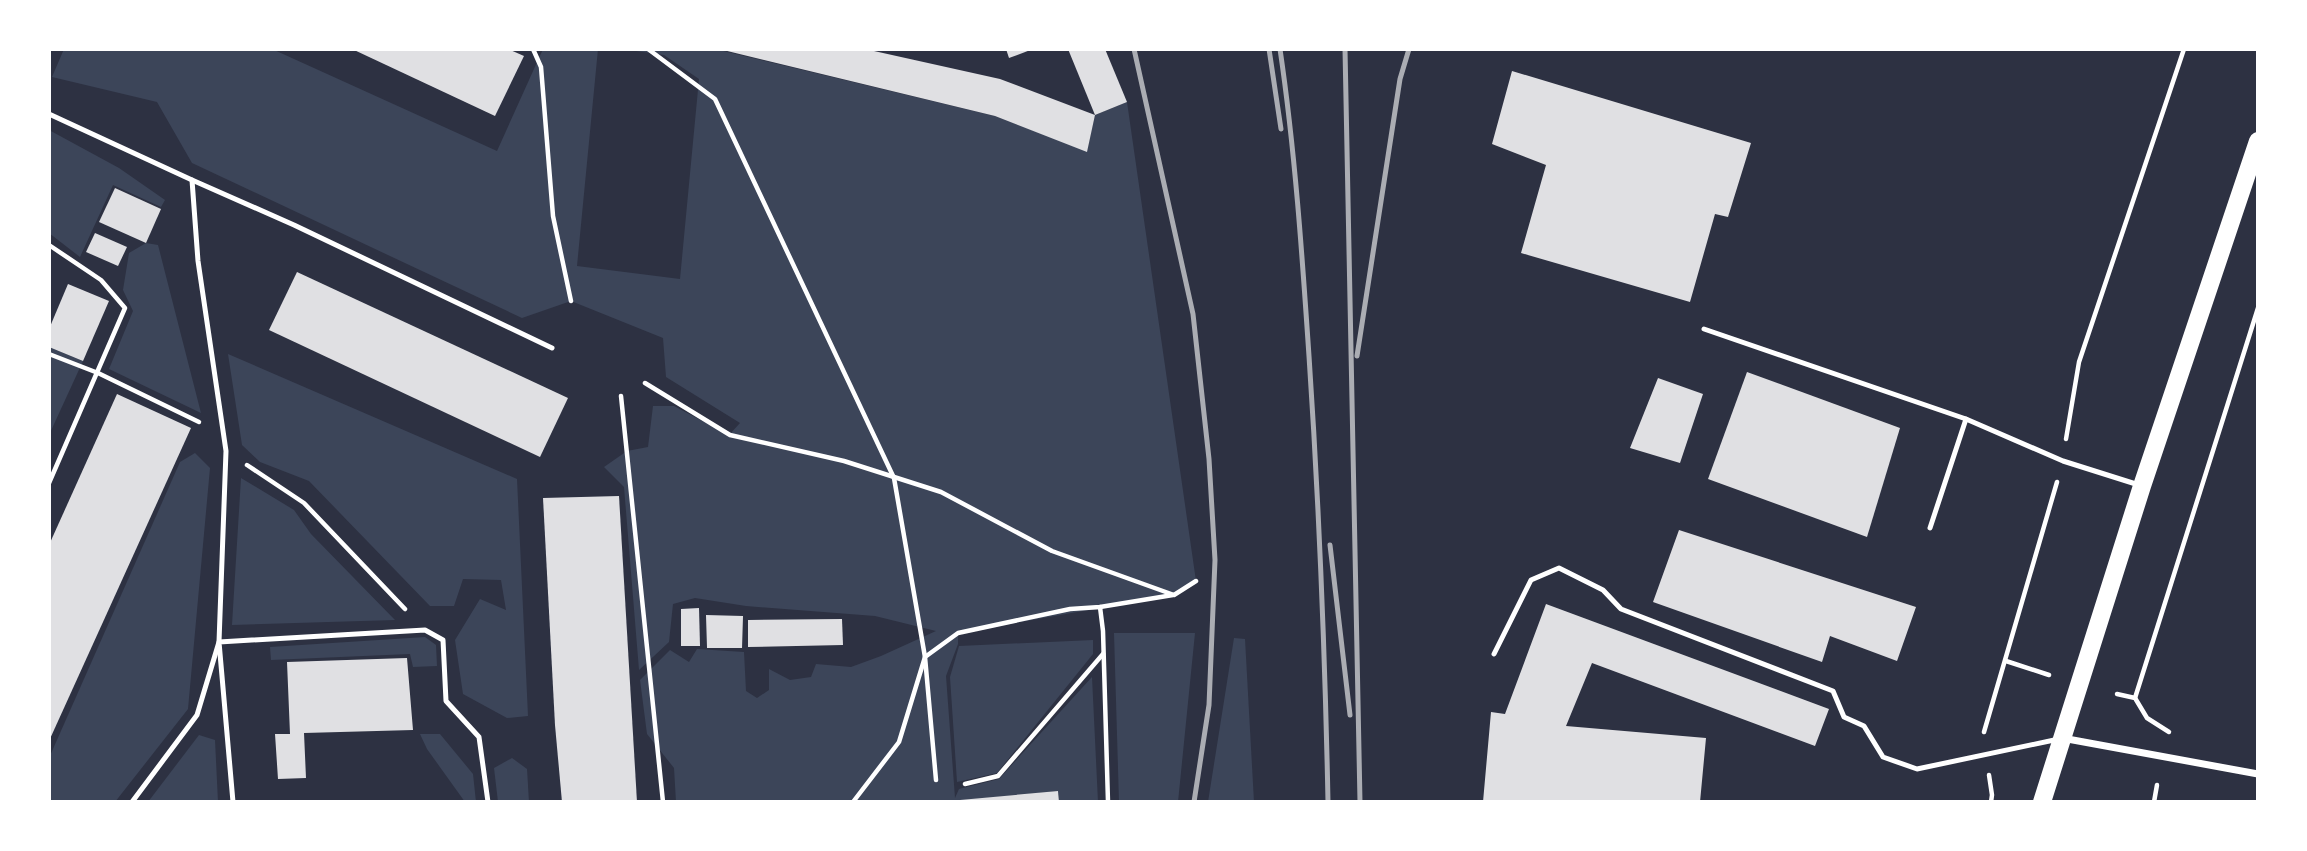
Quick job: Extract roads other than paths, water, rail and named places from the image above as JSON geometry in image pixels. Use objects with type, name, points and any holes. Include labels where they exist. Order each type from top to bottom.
[{"type":"main road","points":[[2042,802],[2142,486],[2258,141]]},
{"type":"street","points":[[2062,738],[2258,774]]},
{"type":"lane","points":[[49,114],[295,225],[552,348]]},
{"type":"lane","points":[[192,180],[198,261],[226,451],[219,642],[233,802]]},
{"type":"lane","points":[[1703,329],[1966,419],[2063,461],[2142,486]]},
{"type":"lane","points":[[1930,528],[1966,419]]},
{"type":"lane","points":[[1494,654],[1531,580],[1559,568],[1603,590],[1621,609],[1833,691],[1844,717],[1864,726],[1883,757],[1917,769],[2062,738]]},
{"type":"lane","points":[[219,642],[425,630],[443,640],[446,702],[479,737],[488,802]]},
{"type":"lane","points":[[132,802],[197,715],[219,642]]},
{"type":"railway","points":[[1134,49],[1193,314],[1209,459],[1215,560],[1209,705],[1194,802]]},
{"type":"railway","points":[[1269,49],[1281,129]]},
{"type":"railway","points":[[1280,49],[1298,202],[1313,412],[1328,802]]},
{"type":"railway","points":[[1345,49],[1360,802]]},
{"type":"railway","points":[[1357,356],[1400,79],[1409,49]]},
{"type":"railway","points":[[1330,545],[1350,715]]}]
